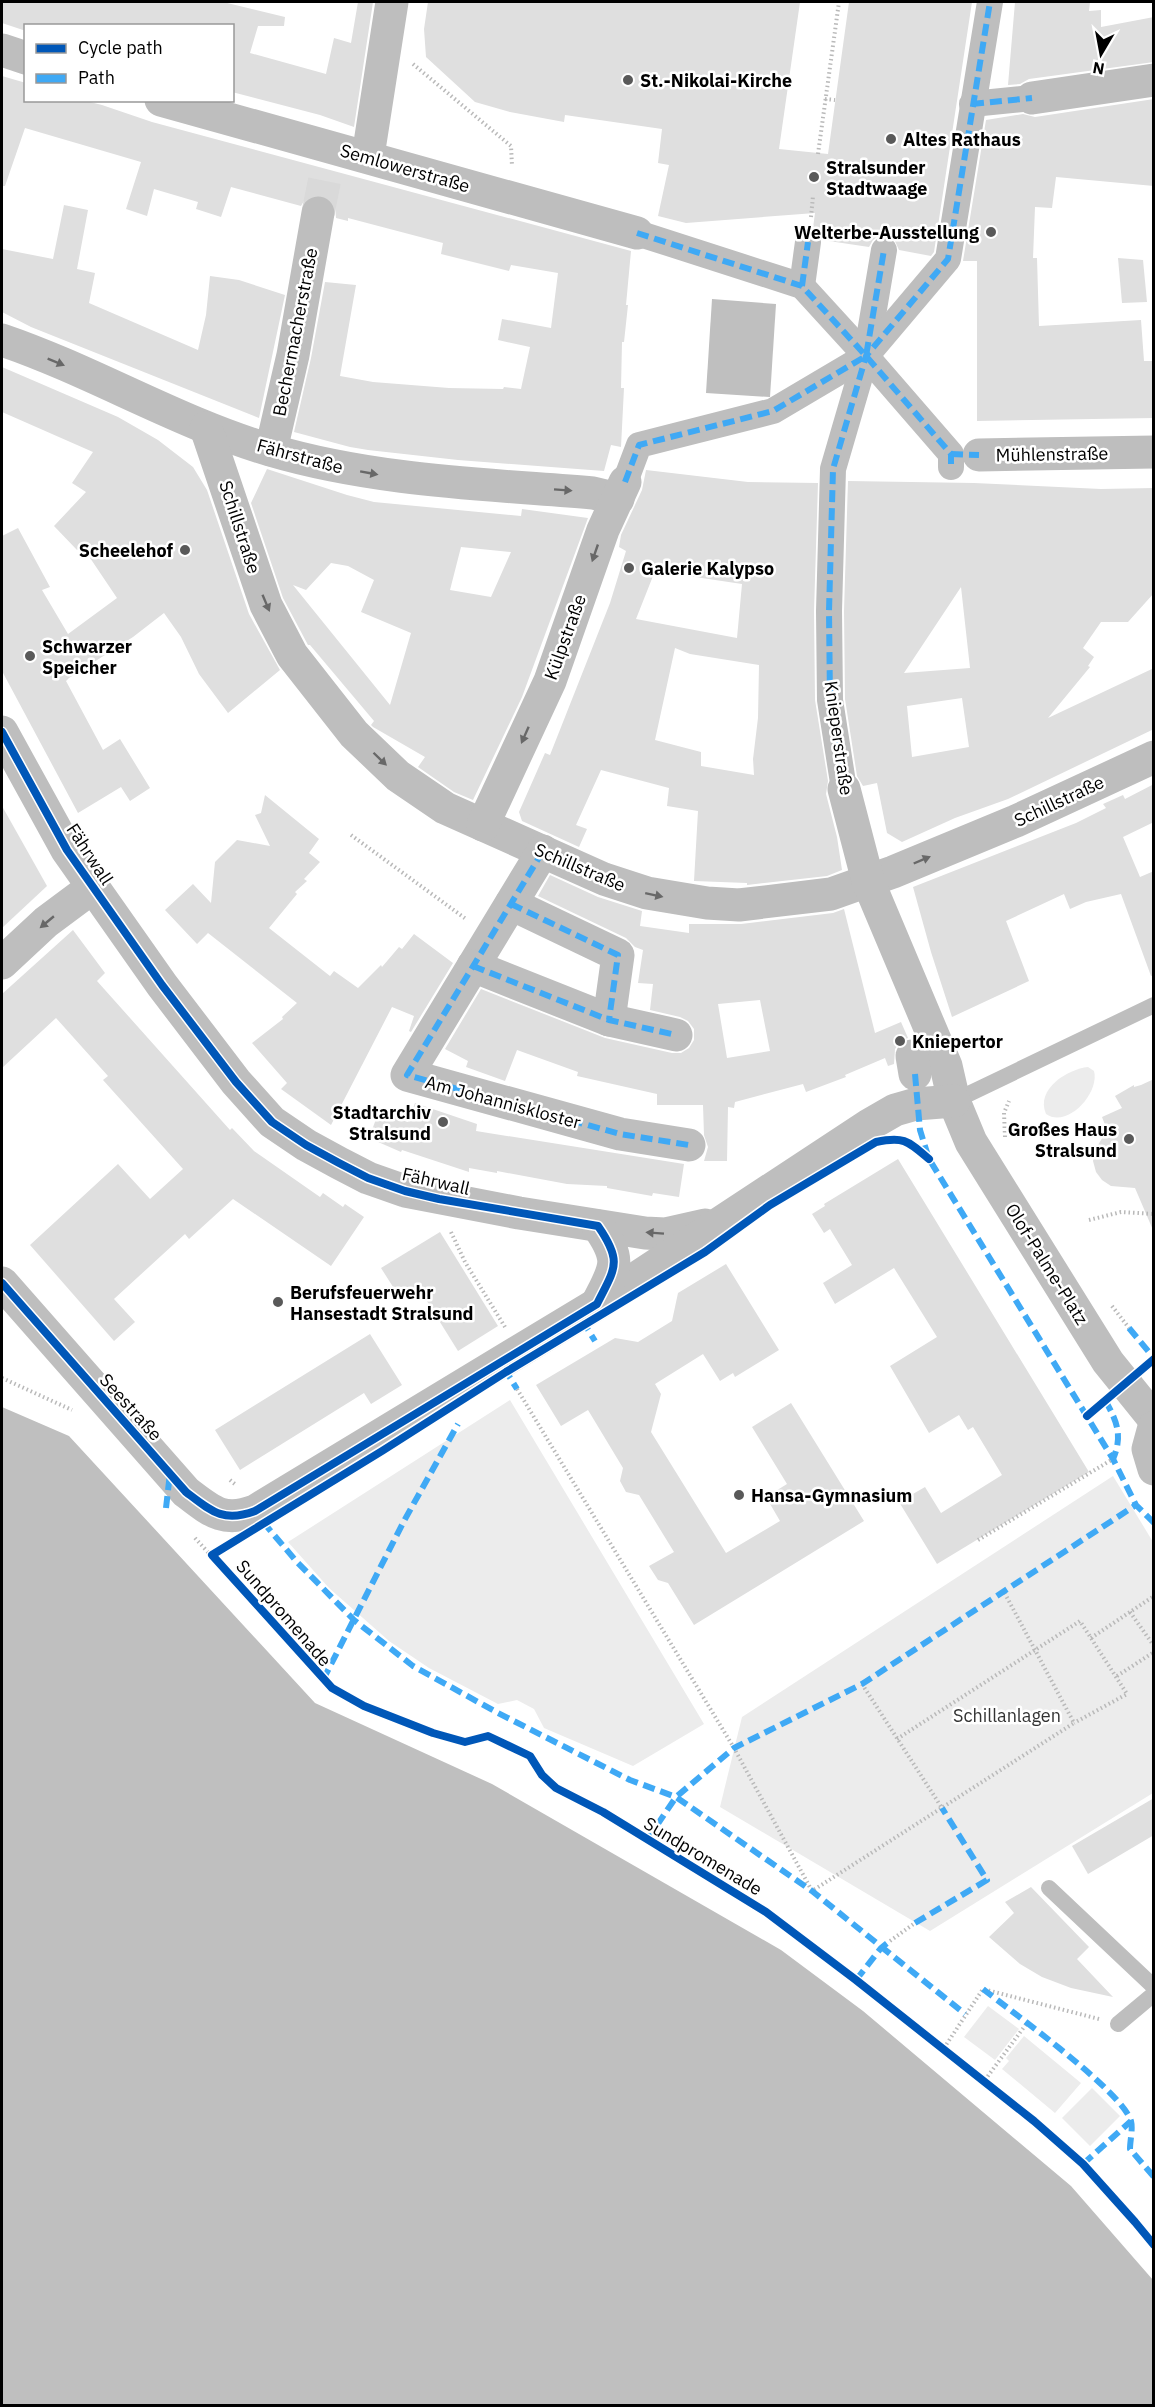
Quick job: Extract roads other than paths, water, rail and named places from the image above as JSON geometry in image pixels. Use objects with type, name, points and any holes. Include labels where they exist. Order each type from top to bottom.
[{"type":"street","points":[[368,156],[392,2]]},
{"type":"street","points":[[866,356],[948,259],[990,2]]},
{"type":"street","points":[[2,50],[24,57]]},
{"type":"street","points":[[972,104],[1032,98],[1154,80]]},
{"type":"street","name":"Semlowerstraße","points":[[167,102],[329,158],[368,156],[643,234]]},
{"type":"street","name":"Bechermacherstraße","points":[[271,450],[293,355],[318,213]]},
{"type":"street","points":[[643,234],[801,286],[960,459]]},
{"type":"street","points":[[801,286],[808,242]]},
{"type":"street","name":"Knieperstraße","points":[[884,250],[866,356],[833,469],[830,700],[844,789],[868,881],[946,1066],[954,1101]]},
{"type":"street","name":"Fährstraße","points":[[2,340],[206,429],[271,450],[373,474],[593,493],[621,490]]},
{"type":"street","name":"Külpstraße","points":[[483,825],[550,681],[603,530],[639,445],[773,411],[866,356]]},
{"type":"street","name":"Schillstraße","points":[[206,429],[266,604],[292,655],[354,734],[398,776],[446,808],[604,879],[637,890],[707,903],[739,905],[831,894],[893,872],[1016,821],[1154,757]]},
{"type":"street","name":"Mühlenstraße","points":[[960,459],[1154,452]]},
{"type":"street","name":"Fährwall","points":[[2,732],[67,850],[162,985],[236,1082],[272,1122],[306,1145],[368,1178],[405,1191],[598,1226],[665,1234],[732,1217]]},
{"type":"street","name":"Am Johanniskloster","points":[[543,851],[407,1075],[620,1134],[689,1145]]},
{"type":"street","points":[[2,963],[46,922],[93,886]]},
{"type":"street","points":[[511,904],[618,955],[609,1020]]},
{"type":"street","name":"Knieperstraße","points":[[897,949],[901,1012]]},
{"type":"street","points":[[474,966],[609,1020],[676,1035]]},
{"type":"street","name":"Fährwall","points":[[255,1511],[509,1376],[597,1304],[869,1125],[895,1110],[916,1104],[954,1101]]},
{"type":"street","name":"Olof-Palme-Platz","points":[[954,1101],[970,1142],[1108,1362],[1154,1419]]},
{"type":"street","points":[[597,1304],[615,1266],[611,1244],[598,1226]]},
{"type":"street","name":"Seestraße","points":[[2,1283],[186,1492],[205,1507],[228,1516],[240,1516],[255,1511]]},
{"type":"street","points":[[1154,1427],[1148,1449],[1154,1469]]},
{"type":"lane","points":[[954,1101],[1154,1005]]},
{"type":"lane","points":[[1049,1888],[1154,1987]]},
{"type":"lane","points":[[1118,2024],[1154,1994]]},
{"type":"tunnel","points":[[318,213],[327,168]]},
{"type":"place","name":"St.-Nikolai-Kirche","points":[[628,80]]},
{"type":"place","name":"Altes Rathaus","points":[[891,139]]},
{"type":"place","name":"Stralsunder Stadtwaage","points":[[814,177]]},
{"type":"place","name":"Welterbe-Ausstellung","points":[[991,232]]},
{"type":"place","name":"Scheelehof","points":[[185,550]]},
{"type":"place","name":"Galerie Kalypso","points":[[629,568]]},
{"type":"place","name":"Schwarzer Speicher","points":[[30,656]]},
{"type":"place","name":"Kniepertor","points":[[900,1041]]},
{"type":"place","name":"Stadtarchiv Stralsund","points":[[443,1122]]},
{"type":"place","name":"Großes Haus Stralsund","points":[[1129,1139]]},
{"type":"place","name":"Berufsfeuerwehr Hansestadt Stralsund","points":[[278,1302]]},
{"type":"place","name":"Hansa-Gymnasium","points":[[739,1495]]},
{"type":"park label","name":"Schillanlagen","points":[[1007,1715]]}]
